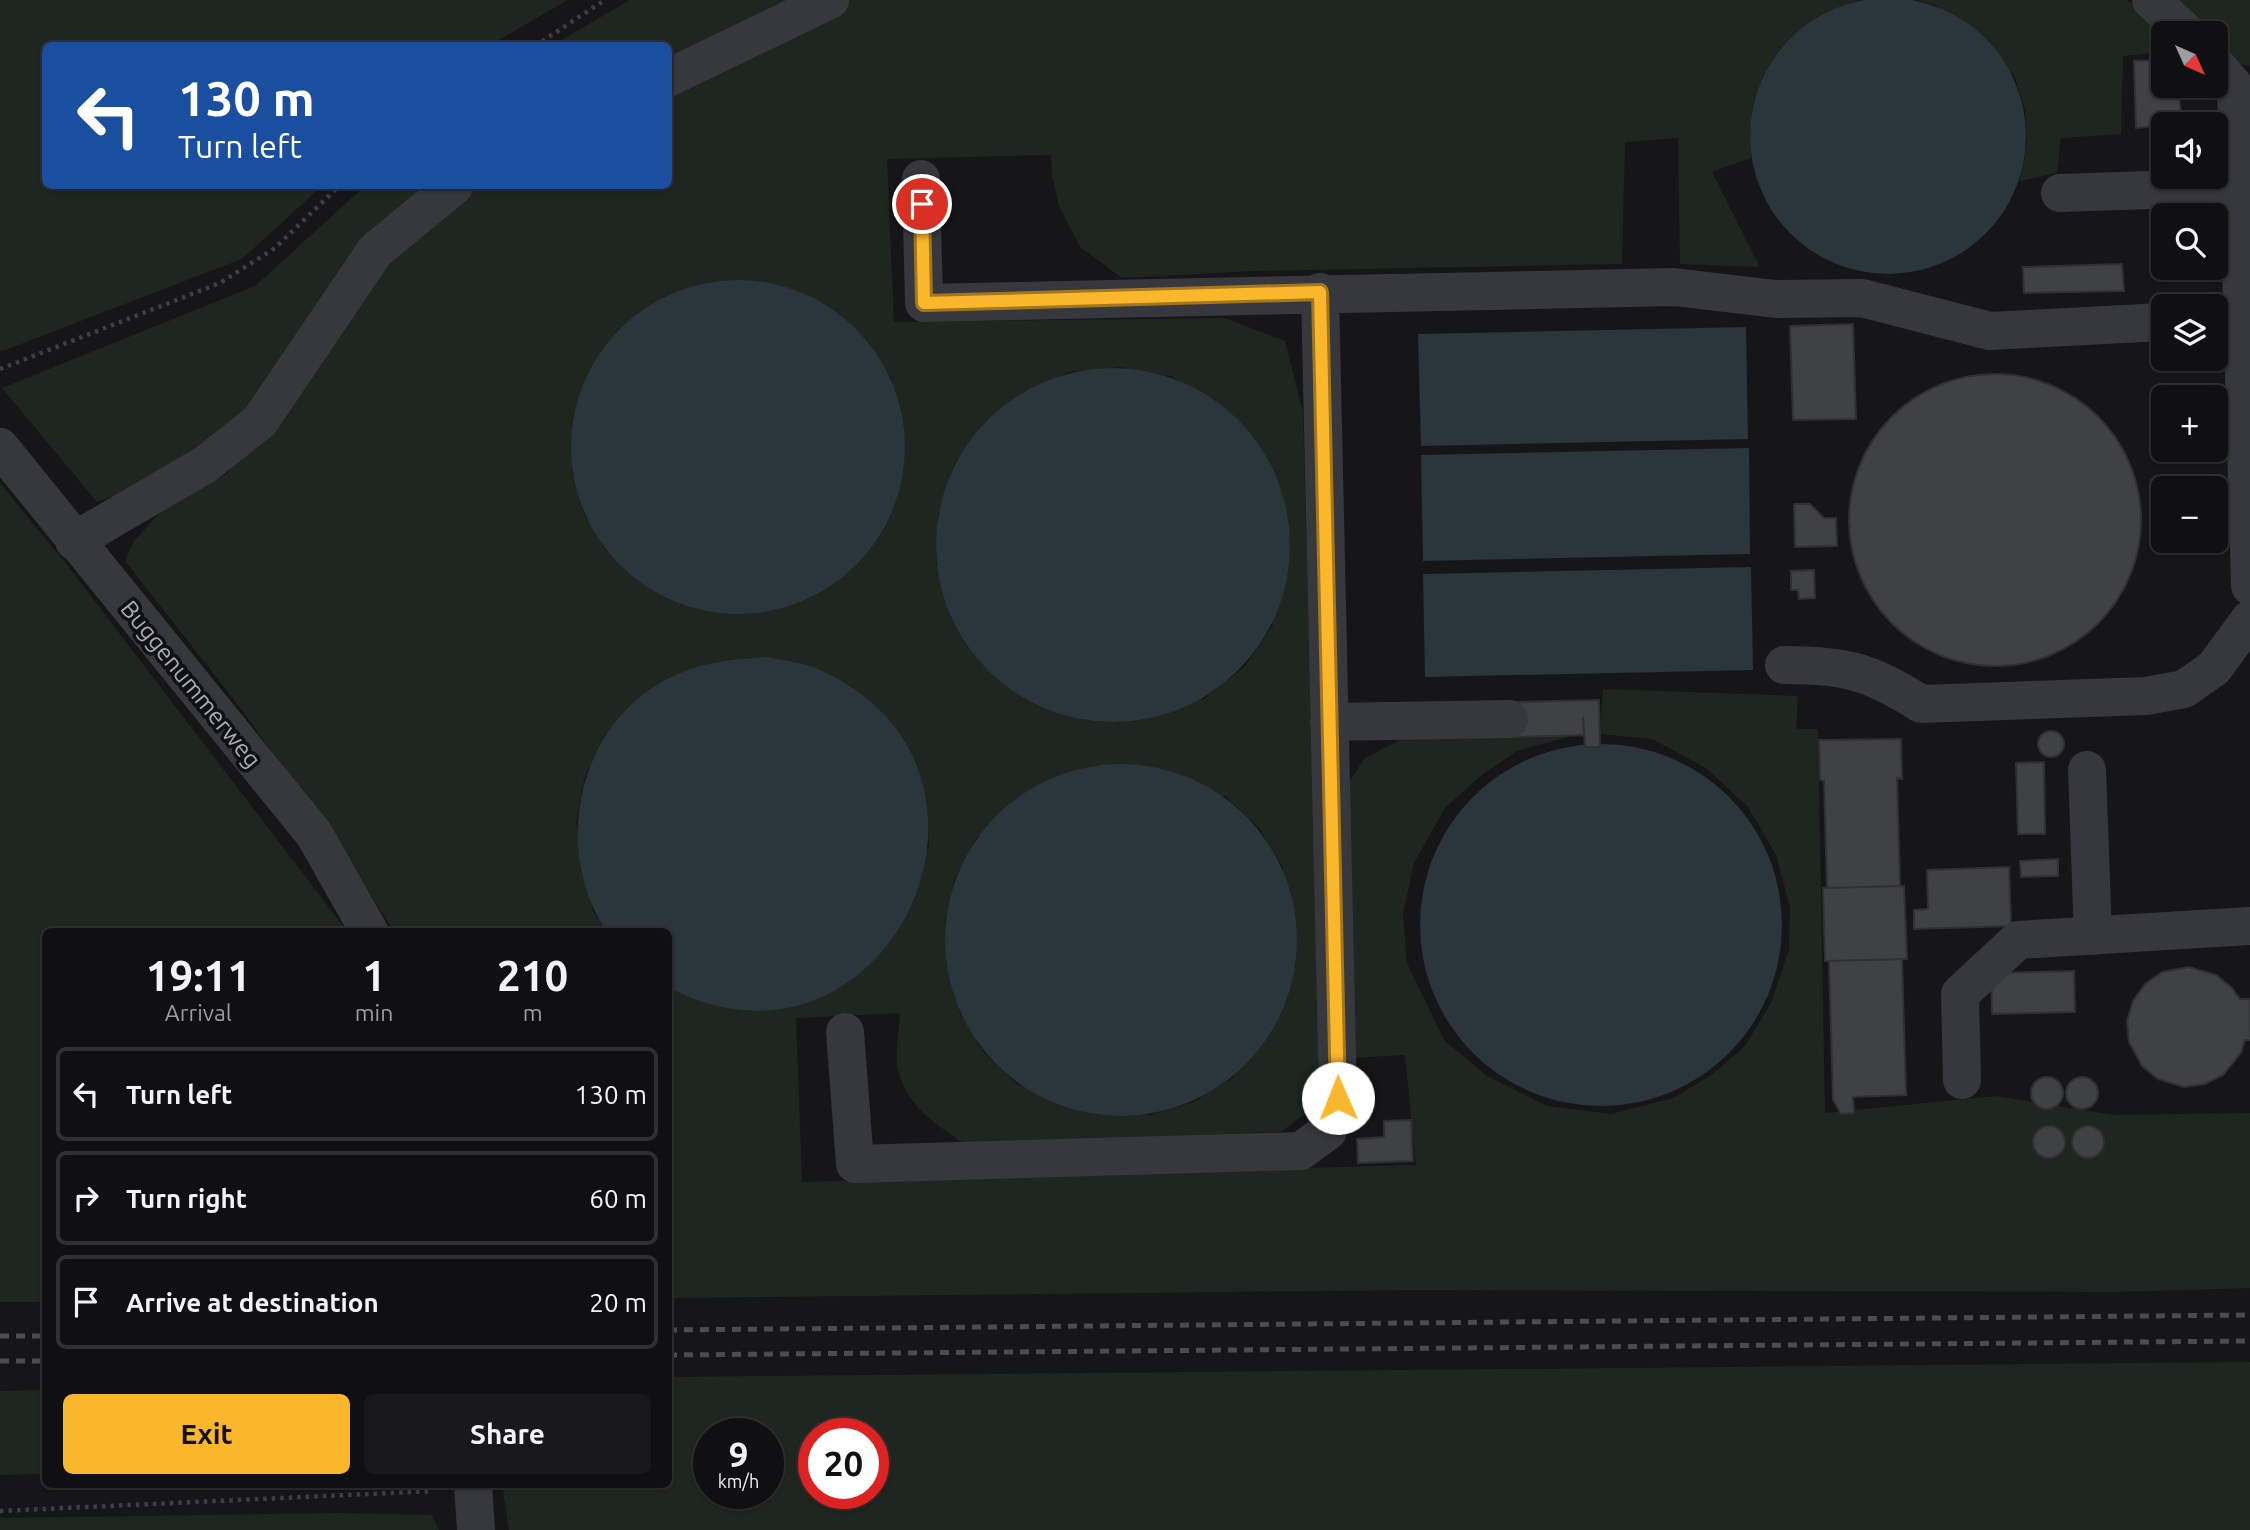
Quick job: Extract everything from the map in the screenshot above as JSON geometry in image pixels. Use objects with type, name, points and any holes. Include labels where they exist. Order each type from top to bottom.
[{"type":"street","points":[[672,76],[830,0]]},
{"type":"street","points":[[2151,0],[2174,21]]},
{"type":"street","points":[[2234,80],[2239,187],[2229,318],[2248,482],[2250,586]]},
{"type":"street","points":[[921,178],[924,303],[1320,292],[1674,287],[1776,299],[1862,298],[1990,331],[2151,323]]},
{"type":"street","points":[[2060,193],[2239,187]]},
{"type":"street","points":[[74,541],[206,464],[260,421],[375,251],[450,189]]},
{"type":"street","points":[[845,1032],[855,1164],[1301,1151],[1328,1131],[1338,1098],[1320,292]]},
{"type":"street","name":"Buggenummerweg","points":[[0,447],[314,834],[367,928]]},
{"type":"street","points":[[1784,665],[1850,668],[1892,686],[1921,704],[2146,696],[2184,689],[2214,668],[2250,619]]},
{"type":"street","points":[[1329,722],[1509,719]]},
{"type":"street","points":[[2087,770],[2093,936]]},
{"type":"street","points":[[1962,1080],[1960,994],[2018,940],[2250,926]]},
{"type":"street","points":[[473,1488],[476,1530]]},
{"type":"path","points":[[541,42],[605,0]]},
{"type":"path","points":[[0,369],[219,283],[275,248],[336,189]]},
{"type":"path","points":[[0,1511],[453,1488]]},
{"type":"shaded area","points":[[0,0],[568,0],[495,42],[42,42],[42,189],[319,189],[242,259],[0,352]]},
{"type":"shaded area","points":[[630,0],[805,0],[672,66],[672,42],[558,42]]},
{"type":"shaded area","points":[[846,0],[1860,0],[1832,11],[1789,40],[1774,58],[1763,78],[1752,128],[1751,158],[1712,172],[1760,267],[1680,264],[1678,138],[1625,142],[1622,264],[1253,271],[1122,278],[1080,247],[1059,206],[1052,176],[1051,155],[887,159],[894,322],[1225,318],[1285,341],[1303,412],[1320,1078],[1308,1111],[1281,1132],[966,1144],[921,1111],[905,1089],[897,1062],[900,1013],[796,1018],[802,1182],[1416,1165],[1405,1055],[1350,1058],[1346,786],[1365,758],[1404,738],[1569,727],[1569,737],[1517,751],[1479,777],[1445,808],[1414,863],[1403,913],[1407,963],[1444,1040],[1487,1076],[1547,1106],[1611,1114],[1673,1098],[1710,1076],[1745,1046],[1771,1003],[1789,950],[1790,907],[1776,855],[1748,807],[1706,768],[1652,739],[1600,734],[1603,689],[1798,696],[1796,729],[1818,729],[1825,1113],[1996,1096],[2114,1115],[2250,1113],[2250,1288],[2116,1292],[1416,1290],[672,1298],[672,989],[726,1007],[785,1008],[929,847],[927,801],[912,757],[852,687],[811,666],[766,657],[606,734],[585,776],[576,821],[593,911],[604,928],[392,928],[320,817],[235,701],[125,561],[134,541],[168,504],[226,474],[267,427],[395,242],[470,189],[672,189],[672,89]],"holes":[[[837,312],[869,343],[892,380],[607,552],[584,514],[572,472]],[[1120,367],[1170,376],[1215,399],[1273,625],[1244,667],[1204,699],[936,565],[938,514],[954,465],[1023,392],[1069,372]],[[1225,796],[1259,828],[1283,867],[1234,1077],[1194,1102],[1150,1115],[1018,1085],[984,1053],[960,1013],[945,923],[955,878],[977,837]]]},
{"type":"shaded area","points":[[1861,0],[1915,0],[1941,8],[1976,29],[1995,48],[2010,71],[2024,109],[2024,163],[2016,189],[1995,224],[1965,251],[1941,264],[1915,272],[1861,272],[1835,264],[1811,251],[1790,234],[1773,213],[1760,189],[1752,163],[1752,109],[1760,83],[1773,59],[1790,38],[1811,21],[1835,8]]},
{"type":"shaded area","points":[[1915,0],[2127,0],[2152,21],[2151,53],[2123,56],[2121,134],[2061,138],[2057,173],[2020,181],[2027,145],[2025,109],[2014,75],[1936,5]]},
{"type":"shaded area","points":[[2177,0],[2250,0],[2250,66],[2233,63],[2228,57],[2228,21],[2197,21]]},
{"type":"shaded area","points":[[362,189],[430,189],[246,421],[162,479],[97,502],[2,388],[255,286]]},
{"type":"shaded area","points":[[738,280],[770,284],[802,293],[831,309],[856,329],[876,354],[892,383],[901,415],[905,447],[901,479],[892,511],[876,540],[856,565],[831,585],[802,601],[770,610],[738,614],[706,610],[674,601],[645,585],[620,565],[600,540],[584,511],[575,479],[571,447],[575,415],[584,383],[600,354],[620,329],[645,309],[674,293],[706,284]]},
{"type":"shaded area","points":[[1746,327],[1748,439],[1421,446],[1418,334]]},
{"type":"shaded area","points":[[1113,368],[1148,371],[1181,381],[1212,398],[1238,420],[1260,446],[1277,477],[1287,510],[1290,545],[1287,580],[1277,613],[1260,644],[1238,670],[1212,692],[1181,709],[1148,719],[1113,722],[1078,719],[1045,709],[1014,692],[988,670],[966,644],[949,613],[939,580],[936,545],[939,510],[949,477],[966,446],[988,420],[1014,398],[1045,381],[1078,371]]},
{"type":"shaded area","points":[[1749,448],[1750,554],[1423,561],[1421,455]]},
{"type":"shaded area","points":[[0,483],[71,570],[345,928],[42,928],[42,1302],[0,1302]]},
{"type":"shaded area","points":[[1751,567],[1753,670],[1425,677],[1423,574]]},
{"type":"shaded area","points":[[766,657],[813,667],[883,713],[920,773],[928,840],[911,906],[873,961],[818,999],[748,1011],[672,989],[672,928],[604,928],[589,897],[580,860],[578,823],[584,786],[597,751],[617,720],[644,694],[678,674],[710,663]]},
{"type":"shaded area","points":[[1601,744],[1636,748],[1670,758],[1686,765],[1729,797],[1761,840],[1768,856],[1778,890],[1782,925],[1778,960],[1768,994],[1761,1010],[1729,1053],[1686,1085],[1670,1092],[1636,1102],[1601,1106],[1566,1102],[1532,1092],[1516,1085],[1473,1053],[1441,1010],[1434,994],[1424,960],[1420,925],[1424,890],[1434,856],[1441,840],[1473,797],[1516,765],[1532,758],[1566,748]]},
{"type":"shaded area","points":[[1104,764],[1138,764],[1172,771],[1204,784],[1246,815],[1268,842],[1284,872],[1294,906],[1297,940],[1294,974],[1284,1008],[1268,1038],[1246,1065],[1219,1087],[1189,1103],[1138,1116],[1104,1116],[1070,1109],[1038,1096],[1009,1076],[985,1052],[965,1023],[952,991],[945,957],[945,923],[952,889],[965,857],[985,828],[1009,804],[1038,784],[1070,771]]},
{"type":"shaded area","points":[[2250,1362],[2250,1530],[509,1530],[503,1488],[672,1488],[672,1377]]},
{"type":"shaded area","points":[[42,1390],[42,1474],[0,1475],[0,1391]]},
{"type":"shaded area","points":[[337,1513],[432,1515],[439,1530],[0,1530],[0,1518]]},
{"type":"building","points":[[2151,60],[2151,98],[2180,98],[2180,112],[2151,112],[2151,127],[2136,128],[2134,61]]},
{"type":"building","points":[[2122,264],[2124,291],[2024,293],[2023,267]]},
{"type":"building","points":[[1853,324],[1856,419],[1793,420],[1790,326]]},
{"type":"building","points":[[1995,374],[2023,377],[2051,386],[2076,399],[2098,417],[2116,439],[2129,464],[2138,492],[2141,520],[2138,548],[2129,576],[2116,601],[2098,623],[2076,641],[2051,654],[2023,663],[1995,666],[1967,663],[1939,654],[1914,641],[1892,623],[1874,601],[1861,576],[1852,548],[1849,520],[1852,492],[1861,464],[1874,439],[1892,417],[1914,399],[1939,386],[1967,377]]},
{"type":"building","points":[[1794,504],[1810,504],[1824,518],[1836,518],[1837,546],[1795,547]]},
{"type":"building","points":[[1814,570],[1815,598],[1799,599],[1798,590],[1791,590],[1791,571]]},
{"type":"building","points":[[1599,700],[1600,747],[1585,747],[1583,717],[1584,735],[1516,737],[1515,702]]},
{"type":"building","points":[[2051,731],[2060,735],[2064,744],[2060,753],[2051,757],[2042,753],[2038,744],[2042,735]]},
{"type":"building","points":[[1901,739],[1902,779],[1897,778],[1900,886],[1827,888],[1824,781],[1820,780],[1819,740]]},
{"type":"building","points":[[2044,762],[2045,834],[2018,834],[2016,763]]},
{"type":"building","points":[[2058,859],[2058,876],[2021,877],[2020,861]]},
{"type":"building","points":[[2009,867],[2011,926],[1914,929],[1914,910],[1928,909],[1927,870]]},
{"type":"building","points":[[1904,886],[1907,959],[1825,961],[1823,888]]},
{"type":"building","points":[[1902,959],[1906,1095],[1853,1097],[1854,1113],[1841,1114],[1833,1100],[1829,961]]},
{"type":"building","points":[[2189,967],[2216,975],[2232,988],[2240,999],[2250,999],[2250,1040],[2245,1040],[2241,1053],[2223,1075],[2205,1084],[2184,1087],[2158,1079],[2142,1066],[2129,1042],[2127,1021],[2133,1001],[2145,984],[2162,972]]},
{"type":"building","points":[[2074,971],[2075,1012],[1992,1014],[1991,973]]},
{"type":"building","points":[[2047,1077],[2059,1081],[2063,1093],[2059,1105],[2047,1109],[2035,1105],[2031,1093],[2035,1081]]},
{"type":"building","points":[[2082,1077],[2093,1082],[2098,1093],[2093,1104],[2082,1109],[2071,1104],[2066,1093],[2071,1082]]},
{"type":"building","points":[[1411,1120],[1413,1161],[1358,1163],[1357,1139],[1384,1137],[1384,1121]]},
{"type":"building","points":[[2049,1126],[2060,1131],[2065,1142],[2060,1153],[2049,1158],[2038,1153],[2033,1142],[2038,1131]]},
{"type":"building","points":[[2088,1126],[2099,1131],[2104,1142],[2099,1153],[2088,1158],[2077,1153],[2072,1142],[2077,1131]]},
{"type":"railway","points":[[672,1330],[2250,1315]]},
{"type":"railway","points":[[0,1336],[42,1336]]},
{"type":"railway","points":[[672,1355],[2250,1341]]},
{"type":"railway","points":[[0,1361],[42,1361]]},
{"type":"route","points":[[922,204],[924,303],[1320,292],[1338,1098]]}]
